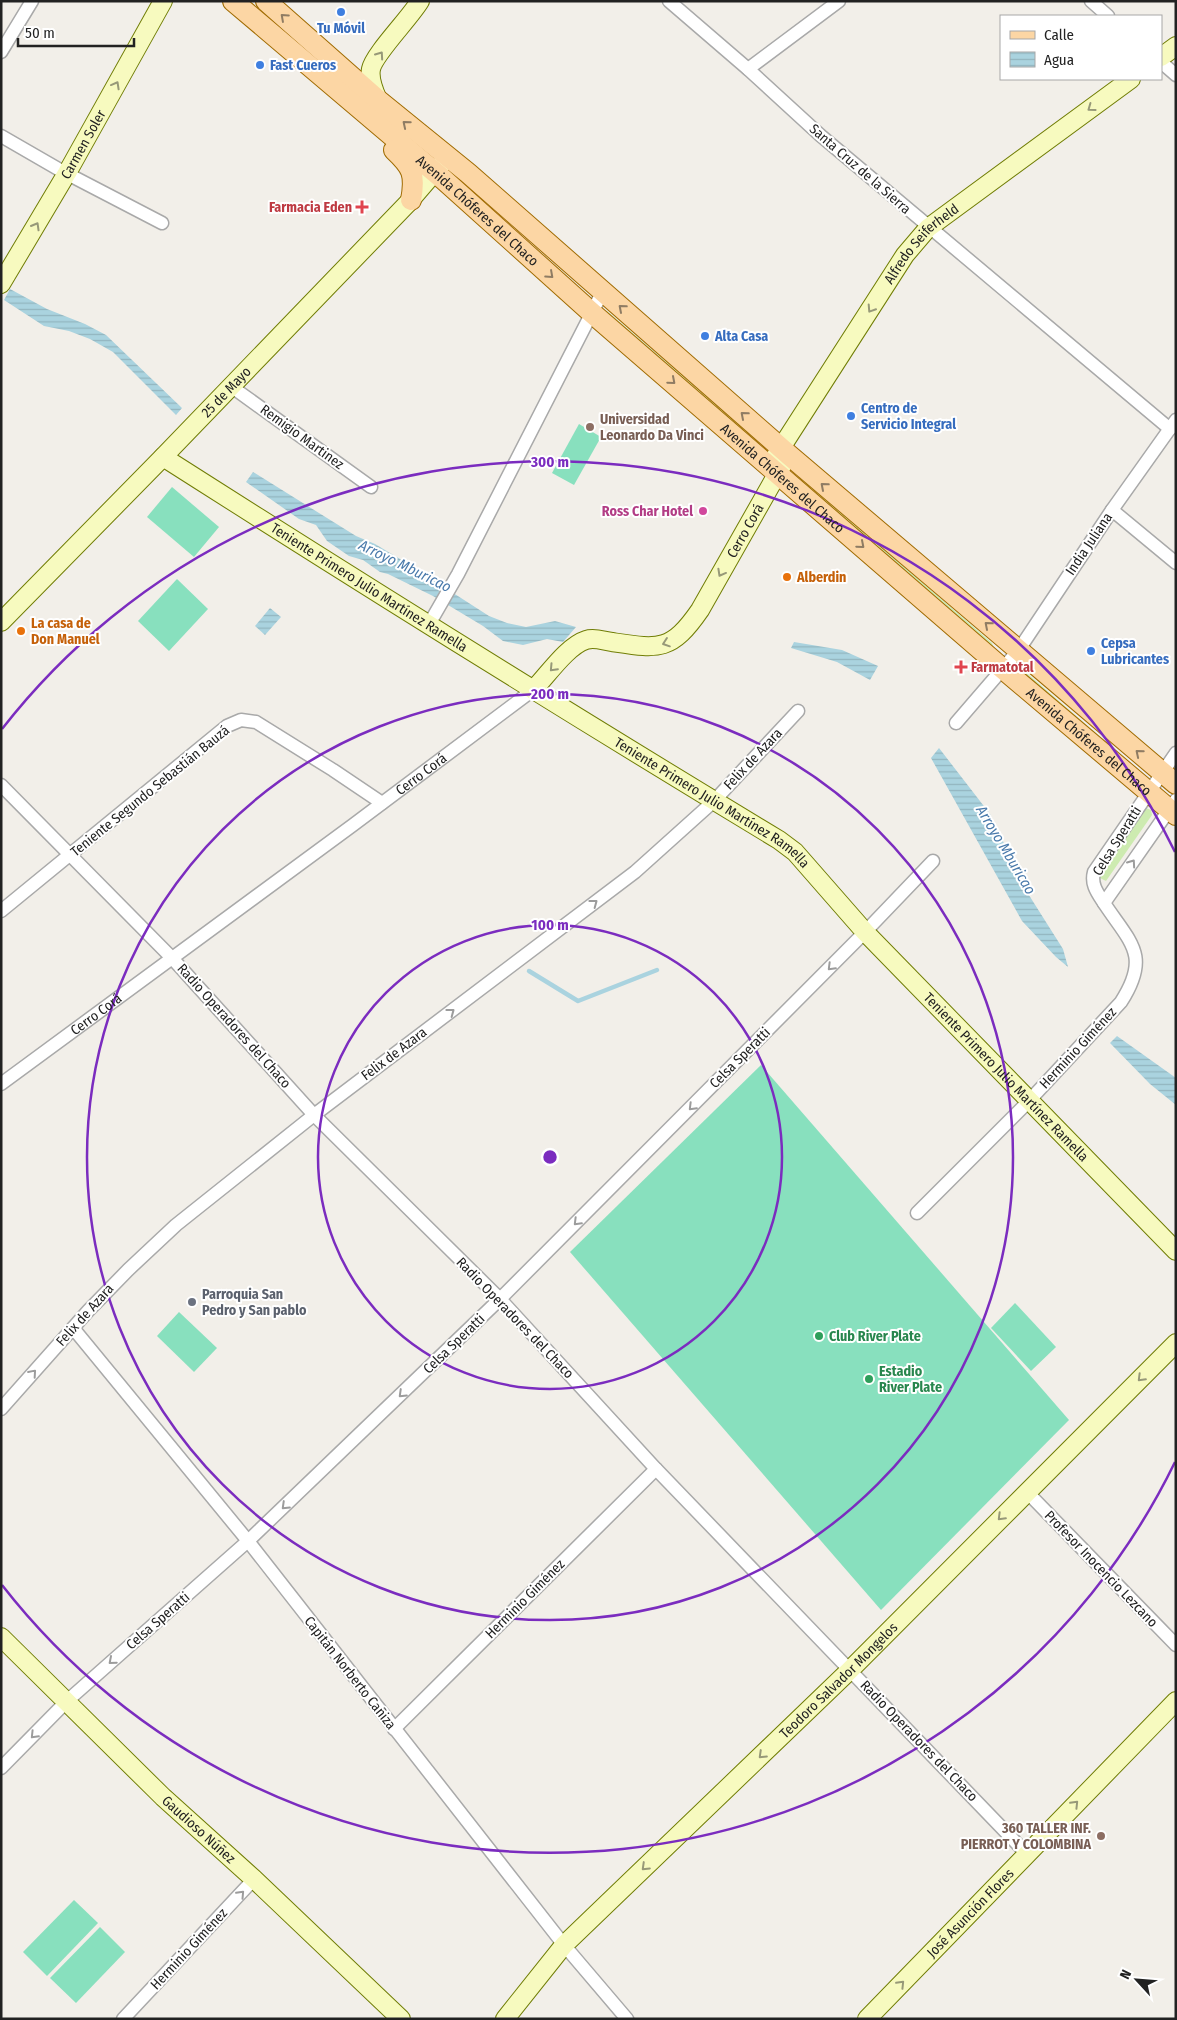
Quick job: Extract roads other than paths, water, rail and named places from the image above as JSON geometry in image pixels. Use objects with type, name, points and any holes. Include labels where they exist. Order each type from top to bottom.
[{"type":"main road","name":"Avenida Chóferes del Chaco","points":[[233,1],[338,89],[425,151]]},
{"type":"main road","name":"Avenida Chóferes del Chaco","points":[[266,1],[378,100],[425,151],[438,172],[592,313],[1018,651],[1169,778]]},
{"type":"main road","points":[[338,89],[345,106],[408,163],[413,174],[414,185],[411,200]]},
{"type":"main road","name":"Avenida Chóferes del Chaco","points":[[438,172],[468,173],[603,292],[779,460],[1003,669],[1148,792],[1174,808]]},
{"type":"street","points":[[1,52],[32,1]]},
{"type":"street","name":"Carmen Soler","points":[[1,284],[67,173],[163,1]]},
{"type":"street","points":[[378,100],[372,84],[372,69],[378,55],[411,16],[420,1]]},
{"type":"street","name":"Santa Cruz de la Sierra","points":[[669,1],[928,228],[1173,425]]},
{"type":"street","points":[[748,69],[839,1]]},
{"type":"street","points":[[1091,1],[1107,15]]},
{"type":"street","points":[[1162,56],[1176,46]]},
{"type":"street","points":[[1162,63],[1176,75]]},
{"type":"street","name":"Alfredo Seiferheld","points":[[779,460],[905,256],[928,228],[1130,80]]},
{"type":"street","points":[[1,136],[162,223]]},
{"type":"street","name":"25 de Mayo","points":[[1,622],[438,172]]},
{"type":"street","points":[[428,626],[603,292]]},
{"type":"street","name":"Remigio Martinez","points":[[232,386],[372,487]]},
{"type":"street","name":"India Juliana","points":[[1003,669],[1018,651],[1112,510],[1173,425]]},
{"type":"street","name":"Teniente Primero Julio Martínez Ramella","points":[[163,457],[428,626],[588,722],[795,852],[865,932],[1028,1102],[1176,1251]]},
{"type":"street","name":"Cerro Corá","points":[[1,1084],[533,690],[574,647],[585,640],[595,639],[648,647],[663,645],[676,639],[689,626],[700,610],[779,460]]},
{"type":"street","points":[[1112,510],[1176,563]]},
{"type":"street","points":[[956,723],[1003,669]]},
{"type":"street","name":"Felix de Azara","points":[[1,1409],[128,1270],[176,1225],[314,1115],[635,872],[714,801],[798,711]]},
{"type":"street","name":"Teniente Segundo Sebastián Bauzá","points":[[1,911],[178,764],[227,726],[241,720],[256,722],[334,770],[382,803]]},
{"type":"street","name":"Celsa Speratti","points":[[1092,880],[1094,872],[1148,792],[1169,778],[1176,752]]},
{"type":"street","name":"Radio Operadores del Chaco","points":[[1,785],[172,958],[314,1115],[500,1299],[656,1469],[1027,1854]]},
{"type":"street","name":"Celsa Speratti","points":[[1104,903],[1174,808]]},
{"type":"street","name":"Celsa Speratti","points":[[1,1768],[67,1701],[248,1541],[500,1299],[865,932],[933,861]]},
{"type":"street","name":"Herminio Giménez","points":[[917,1213],[1028,1102],[1121,1002],[1134,981],[1137,966],[1132,945],[1104,903],[1092,880]]},
{"type":"street","name":"Capitán Norberto Cañiza","points":[[73,1328],[248,1541],[564,1945],[627,2019]]},
{"type":"street","name":"Teodoro Salvador Mongelos","points":[[505,2019],[564,1945],[850,1670],[1176,1343]]},
{"type":"street","name":"Herminio Giménez","points":[[394,1729],[656,1469]]},
{"type":"street","name":"Profesor Inocencio Lezcano","points":[[1027,1492],[1176,1645]]},
{"type":"street","name":"Gaudioso Núñez","points":[[1,1637],[164,1796],[401,2019]]},
{"type":"street","name":"José Asunción Flores","points":[[867,2019],[1176,1700]]},
{"type":"street","name":"Herminio Giménez","points":[[123,2019],[254,1879]]},
{"type":"water","points":[[10,289],[47,309],[85,324],[106,335],[182,408],[176,415],[113,352],[90,339],[69,331],[44,326],[4,300]]},
{"type":"water","name":"Arroyo Mburicao","points":[[253,472],[356,536],[375,544],[405,562],[489,616],[507,623],[526,627],[555,621],[576,627],[563,642],[547,639],[523,645],[503,641],[483,626],[433,596],[380,572],[363,560],[349,556],[327,541],[316,525],[299,519],[246,482]]},
{"type":"water","points":[[270,608],[281,617],[265,635],[255,626]]},
{"type":"water","points":[[794,642],[842,650],[878,666],[870,680],[837,662],[791,648]]},
{"type":"water","name":"Arroyo Mburicao","points":[[939,748],[990,814],[1027,892],[1063,949],[1068,967],[1022,921],[931,758]]},
{"type":"water","points":[[1117,1036],[1176,1078],[1176,1105],[1150,1084],[1110,1043]]},
{"type":"waterway","points":[[529,971],[578,1001],[657,970]]},
{"type":"place","name":"Tu Móvil","points":[[341,12]]},
{"type":"place","name":"Fast Cueros","points":[[260,65]]},
{"type":"place","name":"Farmacia Eden","points":[[362,207]]},
{"type":"place","name":"Alta Casa","points":[[705,336]]},
{"type":"place","name":"Centro de Servicio Integral","points":[[851,416]]},
{"type":"place","name":"Universidad Leonardo Da Vinci","points":[[590,427]]},
{"type":"place","name":"Ross Char Hotel","points":[[703,511]]},
{"type":"place","name":"Alberdin","points":[[787,577]]},
{"type":"place","name":"La casa de Don Manuel","points":[[21,631]]},
{"type":"place","name":"Cepsa Lubricantes","points":[[1091,651]]},
{"type":"place","name":"Farmatotal","points":[[961,667]]},
{"type":"place","name":"Parroquia San Pedro y San pablo","points":[[192,1302]]},
{"type":"place","name":"Club River Plate","points":[[819,1336]]},
{"type":"place","name":"Estadio River Plate","points":[[869,1379]]},
{"type":"place","name":"360 TALLER INF. PIERROT Y COLOMBINA","points":[[1101,1836]]}]
